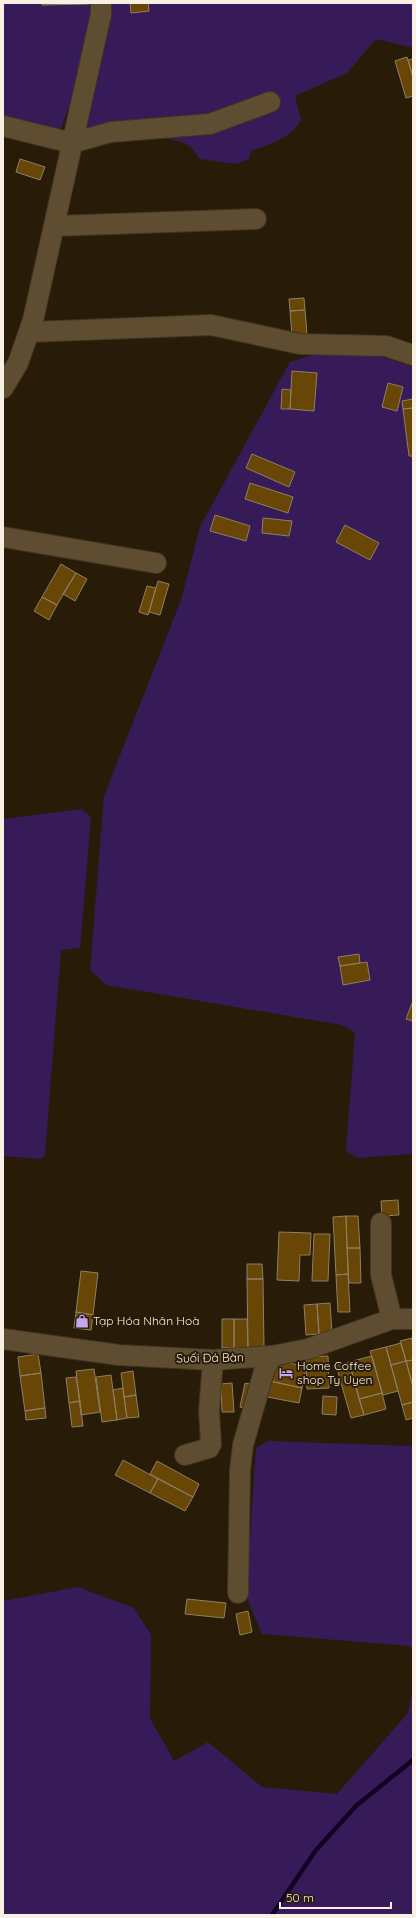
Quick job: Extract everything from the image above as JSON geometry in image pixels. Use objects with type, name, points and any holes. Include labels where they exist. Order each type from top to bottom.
[{"type":"street","points":[[3,388],[18,363],[30,332],[101,14],[101,3]]},
{"type":"street","points":[[3,126],[72,143],[111,132],[210,124],[270,102]]},
{"type":"street","points":[[54,226],[256,219]]},
{"type":"street","points":[[30,332],[211,325],[300,344],[386,346],[413,355]]},
{"type":"street","points":[[3,537],[156,563]]},
{"type":"street","points":[[381,1224],[382,1275],[392,1319]]},
{"type":"street","name":"Suối Đá Bàn","points":[[3,1339],[119,1355],[213,1360],[272,1356],[308,1349],[392,1319],[413,1319]]},
{"type":"street","points":[[238,1593],[240,1470],[243,1445],[265,1368],[272,1356]]},
{"type":"street","points":[[185,1455],[209,1448],[211,1444],[209,1411],[213,1360]]},
{"type":"shaded area","points":[[3,3],[93,3],[79,99],[68,109],[60,131],[3,124]]},
{"type":"shaded area","points":[[104,3],[413,3],[413,48],[376,39],[347,73],[295,96],[301,120],[292,131],[280,140],[251,151],[249,159],[237,164],[200,159],[188,145],[176,140],[162,138],[148,137],[119,139],[79,149]]},
{"type":"shaded area","points":[[322,352],[383,357],[413,367],[413,1154],[358,1158],[346,1151],[355,1033],[342,1025],[106,985],[90,970],[104,796],[181,600],[200,527],[290,362]]},
{"type":"shaded area","points":[[82,809],[91,817],[80,948],[61,950],[45,1155],[41,1159],[3,1156],[3,819]]},
{"type":"shaded area","points":[[268,1441],[413,1446],[413,1651],[410,1646],[262,1634],[246,1596],[256,1448]]},
{"type":"shaded area","points":[[78,1587],[134,1608],[151,1635],[150,1718],[174,1761],[208,1742],[262,1787],[337,1794],[408,1713],[413,1689],[413,1915],[3,1915],[3,1601]]},
{"type":"building","points":[[42,3],[89,3],[89,4],[42,5]]},
{"type":"building","points":[[130,3],[148,3],[149,11],[131,13]]},
{"type":"building","points":[[407,57],[413,77],[413,96],[406,98],[395,61]]},
{"type":"building","points":[[413,59],[413,77],[408,60]]},
{"type":"building","points":[[20,159],[45,167],[40,180],[16,172]]},
{"type":"building","points":[[304,298],[305,310],[290,311],[289,299]]},
{"type":"building","points":[[305,310],[307,334],[292,335],[290,311]]},
{"type":"building","points":[[292,371],[317,373],[314,411],[290,409]]},
{"type":"building","points":[[388,383],[403,387],[397,411],[382,407]]},
{"type":"building","points":[[282,389],[291,390],[290,409],[281,409]]},
{"type":"building","points":[[413,399],[413,408],[403,409],[402,401]]},
{"type":"building","points":[[413,408],[413,456],[409,456],[403,409]]},
{"type":"building","points":[[252,454],[295,472],[289,487],[246,468]]},
{"type":"building","points":[[250,483],[293,497],[288,513],[245,499]]},
{"type":"building","points":[[215,515],[250,526],[246,541],[210,531]]},
{"type":"building","points":[[263,518],[292,521],[289,536],[262,533]]},
{"type":"building","points":[[345,525],[379,543],[370,560],[336,542]]},
{"type":"building","points":[[61,564],[76,573],[57,605],[42,597]]},
{"type":"building","points":[[76,573],[87,579],[75,601],[63,594]]},
{"type":"building","points":[[158,581],[169,584],[160,615],[149,612]]},
{"type":"building","points":[[147,586],[156,588],[148,615],[139,612]]},
{"type":"building","points":[[42,597],[57,605],[49,620],[34,611]]},
{"type":"building","points":[[359,954],[360,963],[340,966],[338,957]]},
{"type":"building","points":[[367,962],[370,980],[343,985],[340,966]]},
{"type":"building","points":[[412,1003],[413,1004],[413,1021],[406,1019]]},
{"type":"building","points":[[398,1200],[399,1215],[382,1216],[381,1201]]},
{"type":"building","points":[[346,1216],[358,1216],[360,1248],[347,1248]]},
{"type":"building","points":[[346,1216],[348,1274],[336,1275],[333,1217]]},
{"type":"building","points":[[279,1232],[311,1233],[310,1255],[300,1255],[299,1281],[277,1280]]},
{"type":"building","points":[[314,1234],[330,1234],[328,1281],[312,1281]]},
{"type":"building","points":[[347,1248],[360,1248],[361,1283],[349,1283]]},
{"type":"building","points":[[247,1264],[262,1264],[263,1279],[247,1279]]},
{"type":"building","points":[[81,1271],[98,1273],[93,1315],[76,1312]]},
{"type":"building","points":[[348,1274],[350,1312],[338,1312],[336,1275]]},
{"type":"building","points":[[247,1279],[263,1279],[264,1348],[248,1348]]},
{"type":"building","points":[[330,1303],[332,1333],[319,1334],[317,1304]]},
{"type":"building","points":[[317,1304],[319,1334],[306,1335],[304,1305]]},
{"type":"building","points":[[76,1312],[93,1315],[91,1330],[74,1328]]},
{"type":"building","points":[[222,1319],[234,1319],[234,1348],[222,1348]]},
{"type":"building","points":[[234,1319],[247,1319],[248,1348],[234,1348]]},
{"type":"building","points":[[412,1338],[413,1360],[406,1361],[400,1341]]},
{"type":"building","points":[[401,1343],[406,1361],[391,1365],[386,1347]]},
{"type":"building","points":[[386,1347],[398,1391],[383,1395],[370,1351]]},
{"type":"building","points":[[38,1354],[41,1373],[20,1376],[18,1357]]},
{"type":"building","points":[[328,1356],[329,1388],[307,1389],[306,1357]]},
{"type":"building","points":[[372,1356],[382,1393],[359,1399],[349,1362]]},
{"type":"building","points":[[413,1360],[413,1387],[406,1361]]},
{"type":"building","points":[[406,1361],[413,1387],[413,1402],[402,1405],[391,1365]]},
{"type":"building","points":[[272,1362],[290,1363],[306,1367],[302,1388],[265,1380]]},
{"type":"building","points":[[349,1362],[364,1415],[351,1418],[336,1365]]},
{"type":"building","points":[[94,1369],[100,1412],[81,1415],[76,1371]]},
{"type":"building","points":[[133,1371],[136,1395],[124,1397],[121,1373]]},
{"type":"building","points":[[41,1373],[45,1408],[25,1411],[20,1376]]},
{"type":"building","points":[[111,1375],[117,1420],[102,1422],[96,1377]]},
{"type":"building","points":[[76,1377],[80,1401],[69,1403],[66,1378]]},
{"type":"building","points":[[265,1380],[302,1388],[299,1403],[262,1396]]},
{"type":"building","points":[[232,1383],[234,1412],[222,1412],[221,1384]]},
{"type":"building","points":[[245,1383],[255,1385],[250,1410],[240,1407]]},
{"type":"building","points":[[123,1388],[127,1418],[117,1420],[113,1390]]},
{"type":"building","points":[[382,1393],[386,1409],[364,1415],[359,1399]]},
{"type":"building","points":[[136,1395],[139,1417],[127,1418],[124,1397]]},
{"type":"building","points":[[323,1396],[337,1397],[336,1415],[322,1414]]},
{"type":"building","points":[[80,1401],[83,1426],[72,1427],[69,1403]]},
{"type":"building","points":[[413,1402],[413,1418],[406,1420],[402,1405]]},
{"type":"building","points":[[45,1408],[46,1418],[26,1420],[25,1411]]},
{"type":"building","points":[[123,1460],[158,1479],[150,1493],[115,1475]]},
{"type":"building","points":[[157,1461],[199,1484],[193,1497],[150,1474]]},
{"type":"building","points":[[158,1479],[193,1497],[185,1511],[150,1493]]},
{"type":"building","points":[[187,1599],[226,1603],[224,1618],[185,1614]]},
{"type":"building","points":[[248,1611],[252,1632],[240,1635],[236,1614]]},
{"type":"waterway","points":[[272,1915],[316,1850],[357,1805],[413,1760]]},
{"type":"place","name":"Tạp Hóa Nhân Hoà","points":[[82,1321]]},
{"type":"place","name":"Home Coffee shop Ty Uyen","points":[[286,1373]]}]
